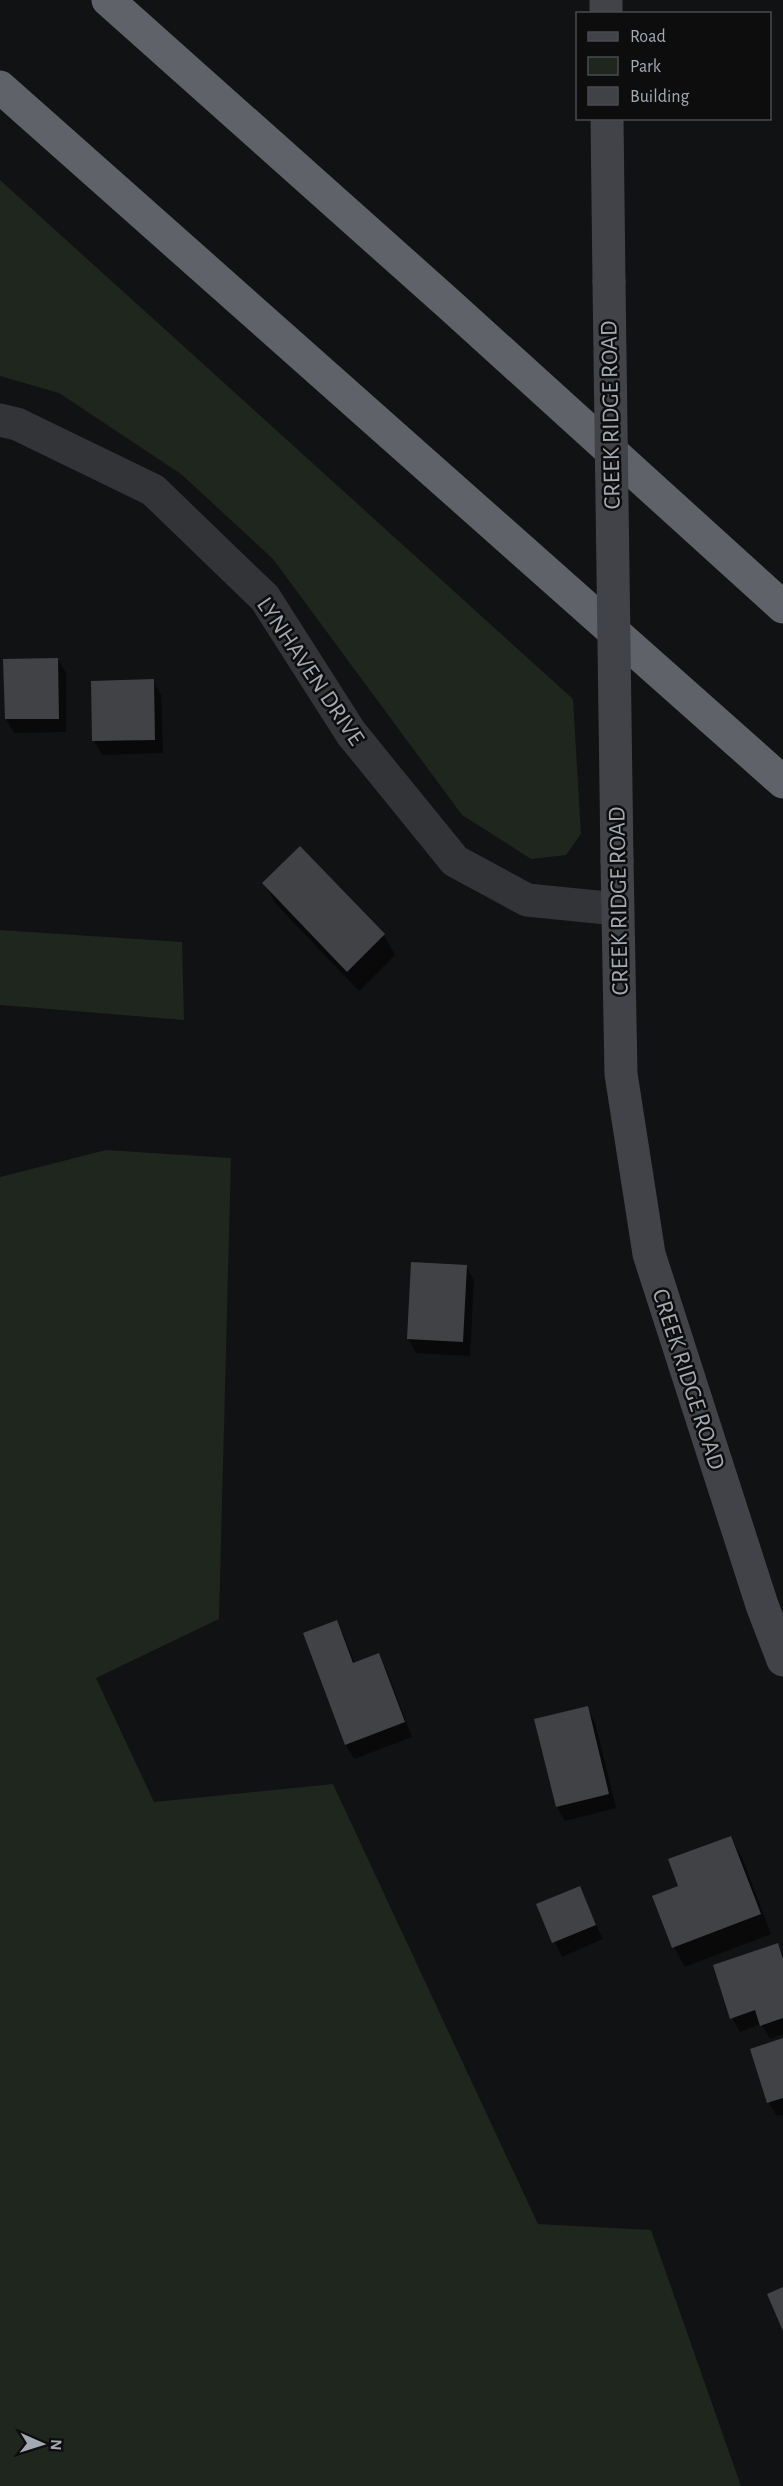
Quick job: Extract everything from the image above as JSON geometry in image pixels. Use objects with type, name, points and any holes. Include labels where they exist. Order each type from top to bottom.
[{"type":"highway","points":[[108,0],[450,305],[783,607]]},
{"type":"highway","points":[[0,87],[783,782]]},
{"type":"main road","name":"CREEK RIDGE ROAD","points":[[607,120],[621,1074],[649,1254],[762,1605],[783,1660]]},
{"type":"street","name":"LYNHAVEN DRIVE","points":[[0,420],[17,424],[153,490],[265,598],[351,734],[455,861],[527,900],[617,909]]},
{"type":"green space","points":[[0,180],[573,699],[581,834],[566,855],[531,859],[462,815],[273,559],[181,474],[59,393],[0,376]]},
{"type":"green space","points":[[0,930],[182,942],[184,1020],[0,1005]]},
{"type":"green space","points":[[106,1150],[231,1158],[219,1619],[96,1678],[154,1802],[333,1784],[538,2224],[651,2230],[741,2486],[0,2486],[0,1177]]},
{"type":"building","points":[[58,658],[59,719],[5,719],[3,659]]},
{"type":"building","points":[[154,679],[155,740],[92,741],[91,681]]},
{"type":"building","points":[[300,846],[385,934],[347,972],[262,883]]},
{"type":"building","points":[[411,1262],[467,1265],[463,1342],[407,1339]]},
{"type":"building","points":[[337,1620],[353,1663],[379,1653],[405,1722],[345,1745],[303,1633]]},
{"type":"building","points":[[588,1706],[609,1794],[556,1807],[534,1719]]},
{"type":"building","points":[[731,1836],[761,1914],[672,1948],[652,1896],[678,1886],[668,1859]]},
{"type":"building","points":[[580,1886],[596,1925],[552,1943],[536,1904]]},
{"type":"building","points":[[778,1943],[783,1959],[783,2018],[760,2026],[755,2010],[730,2019],[713,1965]]},
{"type":"building","points":[[783,2038],[783,2098],[767,2103],[750,2049]]},
{"type":"building","points":[[783,2287],[783,2331],[767,2294]]}]
